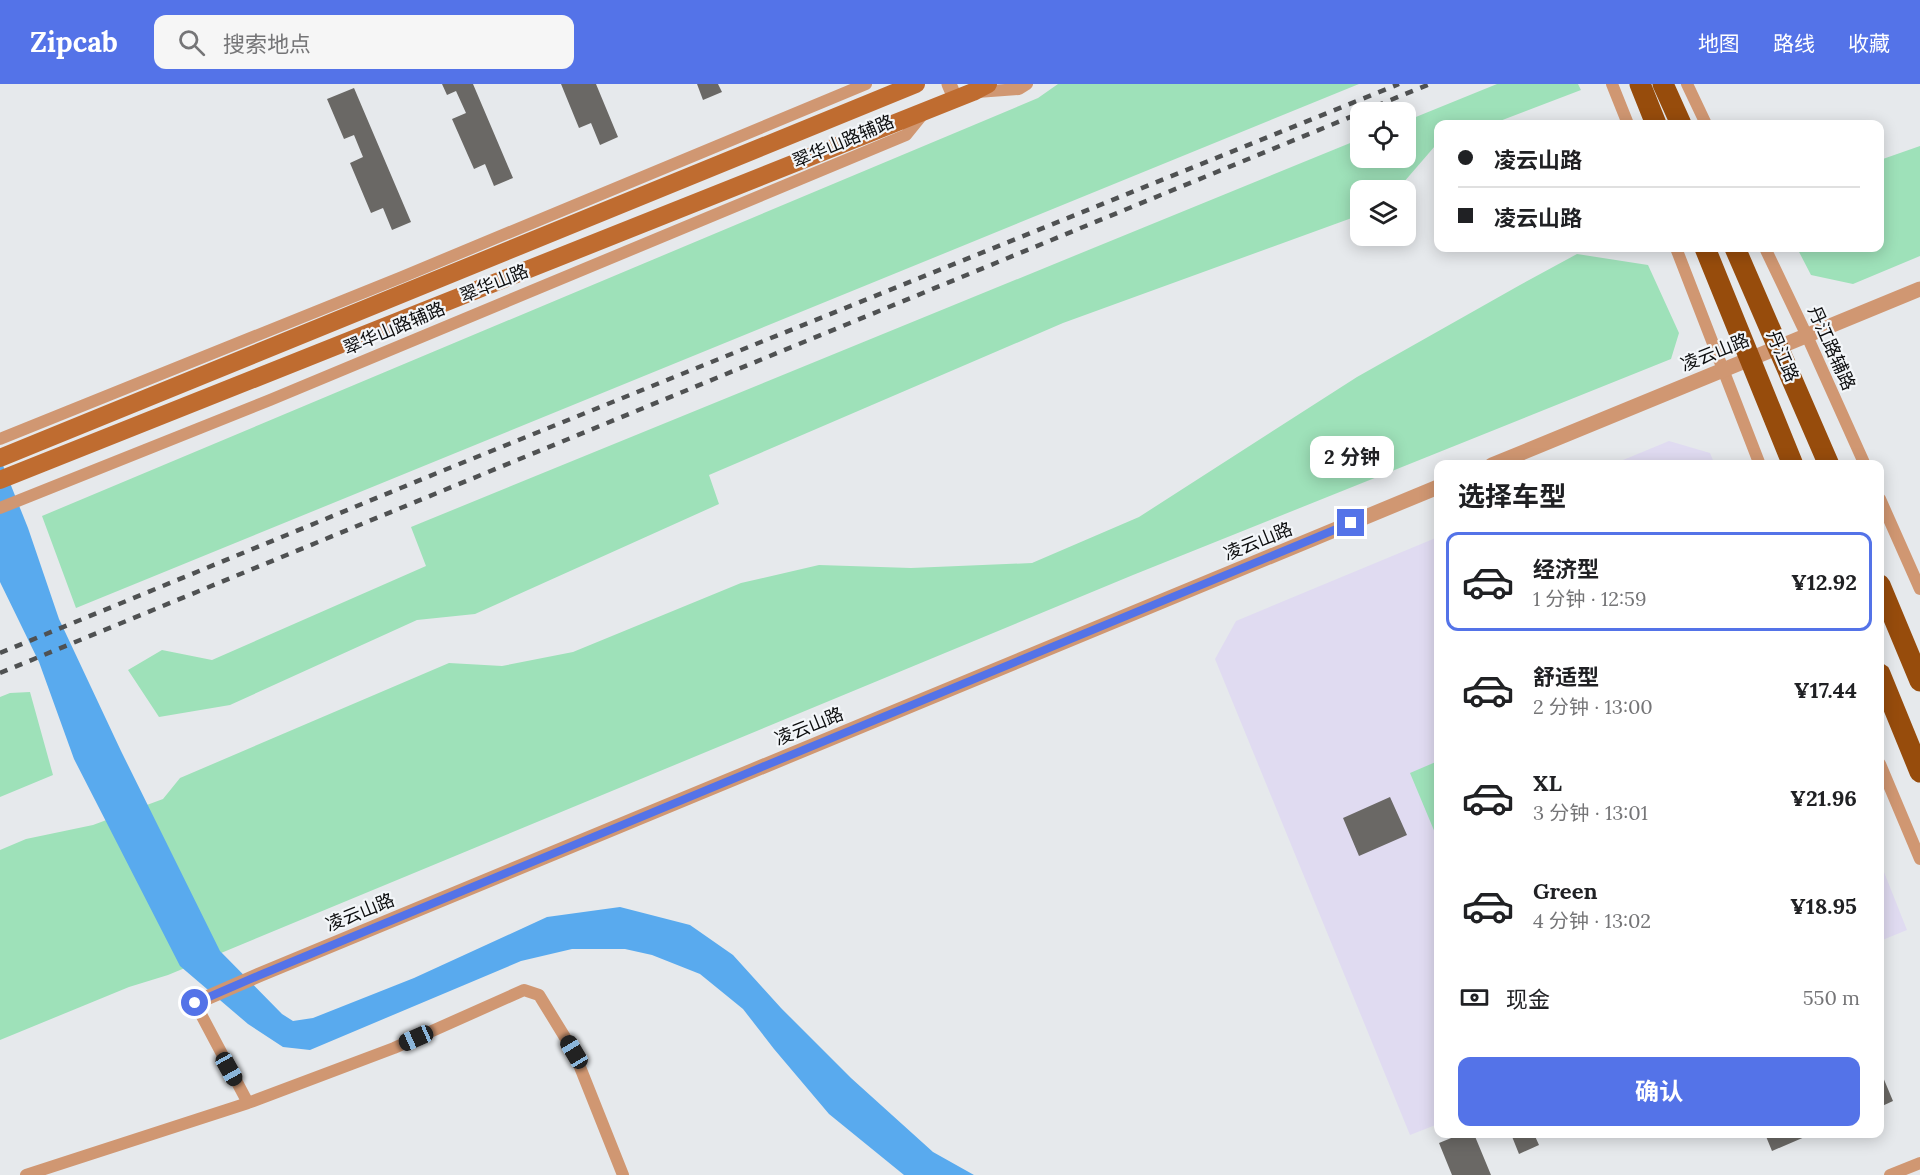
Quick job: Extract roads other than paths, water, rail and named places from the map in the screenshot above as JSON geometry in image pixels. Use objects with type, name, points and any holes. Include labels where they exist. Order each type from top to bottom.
[{"type":"highway","points":[[1640,84],[1654,120]]},
{"type":"highway","points":[[1663,84],[1679,120]]},
{"type":"highway","name":"丹江路","points":[[1707,252],[1791,460]]},
{"type":"highway","name":"丹江路","points":[[1737,252],[1827,460]]},
{"type":"highway","points":[[1884,595],[1920,681]]},
{"type":"highway","points":[[1884,684],[1920,771]]},
{"type":"main road","name":"翠华山路","points":[[0,458],[24,438],[914,84]]},
{"type":"main road","name":"翠华山路","points":[[0,480],[925,111],[952,91],[981,88]]},
{"type":"street","points":[[0,438],[24,438],[402,277],[866,84]]},
{"type":"street","points":[[981,88],[1018,88],[1027,84]]},
{"type":"street","points":[[1612,84],[1626,120]]},
{"type":"street","points":[[1687,84],[1704,120]]},
{"type":"street","name":"翠华山路辅路","points":[[0,508],[281,395],[906,135],[925,111]]},
{"type":"street","points":[[1678,252],[1758,460]]},
{"type":"street","name":"丹江路辅路","points":[[1767,252],[1862,460]]},
{"type":"street","name":"凌云山路","points":[[1504,460],[1920,289]]},
{"type":"street","name":"凌云山路","points":[[197,1002],[1434,489]]},
{"type":"street","points":[[1884,508],[1920,589]]},
{"type":"street","points":[[1884,774],[1920,860]]},
{"type":"street","points":[[26,1175],[248,1103],[394,1048],[524,990],[539,994],[574,1052],[623,1175]]},
{"type":"street","points":[[197,1002],[248,1103]]},
{"type":"street","points":[[1890,1175],[1920,1163]]},
{"type":"water","points":[[0,458],[28,528],[59,619],[121,751],[220,951],[282,1014],[293,1021],[313,1018],[414,978],[547,917],[620,907],[690,925],[733,955],[781,1008],[851,1078],[933,1152],[974,1175],[904,1175],[829,1114],[743,1009],[700,974],[652,955],[625,949],[572,949],[521,961],[310,1050],[283,1047],[248,1024],[180,966],[74,759],[39,662],[0,582]]},
{"type":"railway","points":[[0,653],[442,471],[1399,84]]},
{"type":"railway","points":[[1386,102],[1430,84]]},
{"type":"railway","points":[[0,673],[1350,117]]}]
